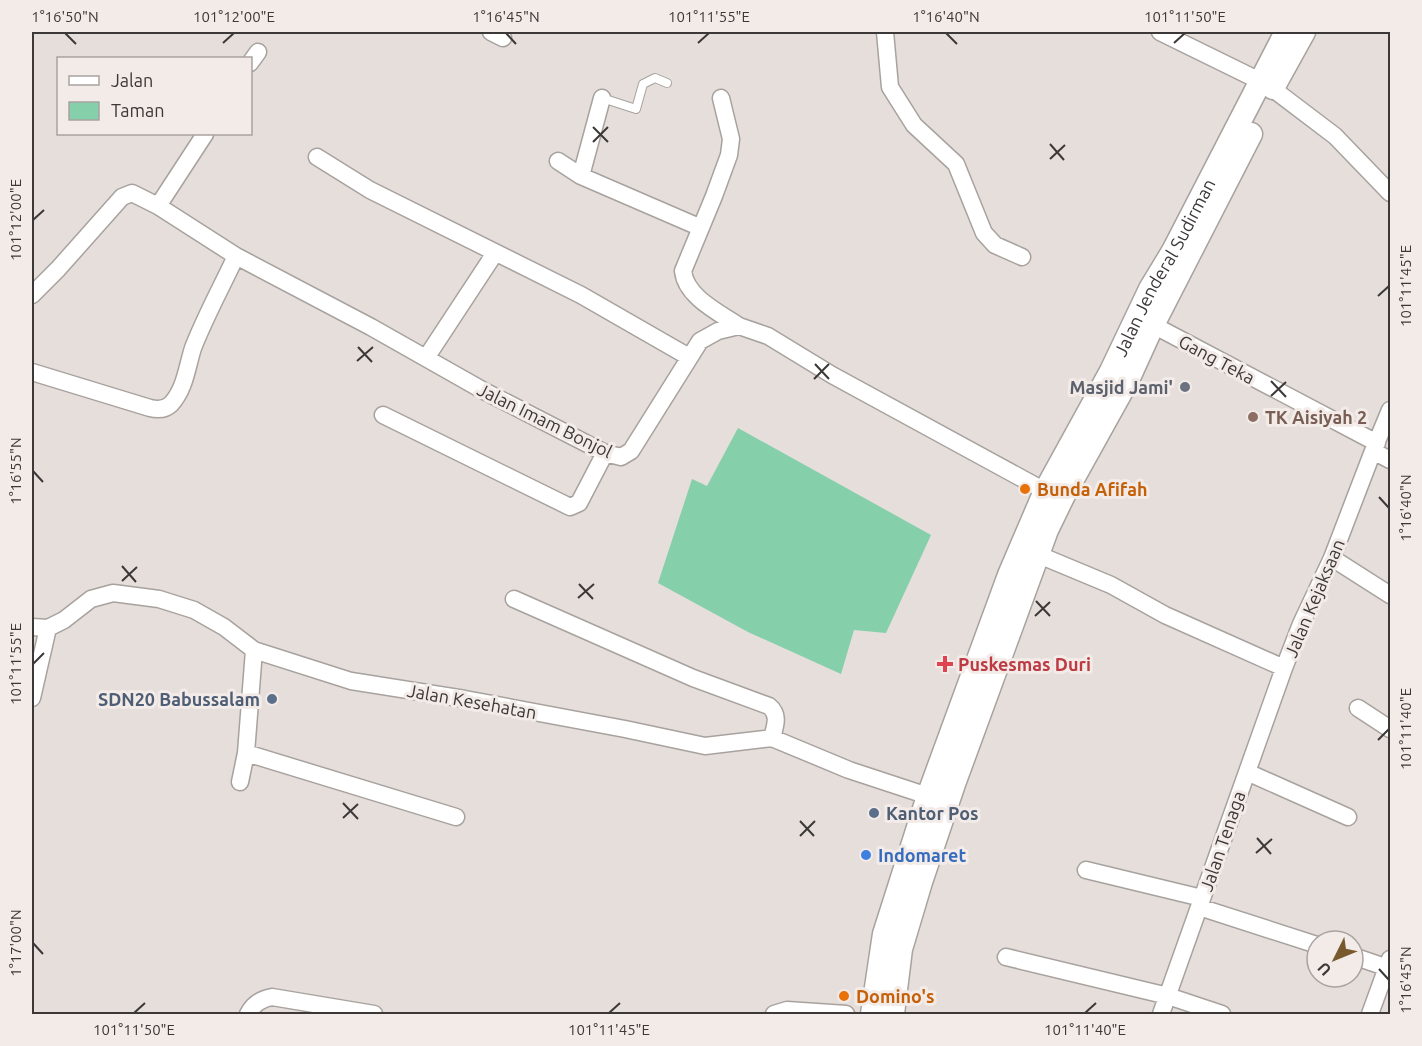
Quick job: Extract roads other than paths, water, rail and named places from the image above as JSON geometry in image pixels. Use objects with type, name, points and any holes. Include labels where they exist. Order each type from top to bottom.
[{"type":"street","points":[[885,32],[890,87],[914,125],[957,164],[984,233],[995,245],[1022,257]]},
{"type":"street","points":[[1160,32],[1267,86],[1335,136],[1390,193]]},
{"type":"street","name":"Jalan Jenderal Sudirman","points":[[893,1014],[893,996],[928,796],[1010,575],[1045,490],[1153,325],[1220,196],[1267,86],[1286,32]]},
{"type":"street","name":"Jalan Jenderal Sudirman","points":[[872,1014],[884,934],[912,879],[1047,530],[1119,376],[1150,289],[1267,86],[1304,32]]},
{"type":"street","points":[[581,176],[603,98]]},
{"type":"street","points":[[721,98],[731,139],[729,155],[683,271],[684,282],[690,290],[739,326],[768,336],[841,380],[1045,490]]},
{"type":"street","points":[[158,206],[204,135]]},
{"type":"street","points":[[317,157],[370,190],[581,295],[689,357]]},
{"type":"street","points":[[558,161],[581,176],[699,227]]},
{"type":"street","name":"Jalan Imam Bonjol","points":[[32,295],[122,197],[132,193],[158,206],[236,256],[371,327],[484,391],[605,453],[621,457],[631,451],[700,341],[718,331],[739,326]]},
{"type":"street","points":[[426,358],[495,253]]},
{"type":"street","points":[[32,372],[150,408],[159,410],[164,408],[171,404],[181,387],[194,348],[236,256]]},
{"type":"street","name":"Gang Teka","points":[[1153,325],[1375,447],[1390,460]]},
{"type":"street","name":"Jalan Kejaksaan","points":[[1039,555],[1111,585],[1166,615],[1284,668],[1301,624],[1332,558],[1390,410]]},
{"type":"street","points":[[383,415],[570,507],[579,503],[605,453]]},
{"type":"street","points":[[1332,558],[1390,595]]},
{"type":"street","name":"Jalan Kesehatan","points":[[40,628],[64,620],[91,599],[113,593],[159,599],[194,610],[224,627],[254,650],[351,681],[476,701],[705,746],[772,738],[849,770],[928,796]]},
{"type":"street","points":[[514,599],[693,678],[769,706],[777,717],[772,738]]},
{"type":"street","points":[[32,698],[40,628]]},
{"type":"street","points":[[240,782],[246,753],[254,650]]},
{"type":"street","name":"Jalan Tenaga","points":[[1161,1014],[1284,668]]},
{"type":"street","points":[[1358,708],[1390,729]]},
{"type":"street","points":[[246,753],[456,817]]},
{"type":"street","points":[[1247,772],[1348,817]]},
{"type":"street","points":[[1086,870],[1201,903],[1305,941]]},
{"type":"street","points":[[1006,957],[1168,996],[1222,1014]]},
{"type":"street","points":[[1365,961],[1388,972],[1371,1014]]},
{"type":"street","points":[[248,1014],[258,1002],[272,997],[374,1014]]},
{"type":"street","points":[[774,1014],[787,1010],[846,1014]]},
{"type":"lane","points":[[603,98],[636,109],[643,84],[655,78],[667,83]]},
{"type":"place","name":"Masjid Jami'","points":[[1185,387]]},
{"type":"place","name":"TK Aisiyah 2","points":[[1253,417]]},
{"type":"place","name":"Bunda Afifah","points":[[1025,489]]},
{"type":"place","name":"Puskesmas Duri","points":[[945,664]]},
{"type":"place","name":"SDN20 Babussalam","points":[[272,699]]},
{"type":"place","name":"Kantor Pos","points":[[874,813]]},
{"type":"place","name":"Indomaret","points":[[866,855]]},
{"type":"place","name":"Domino's","points":[[844,996]]}]
